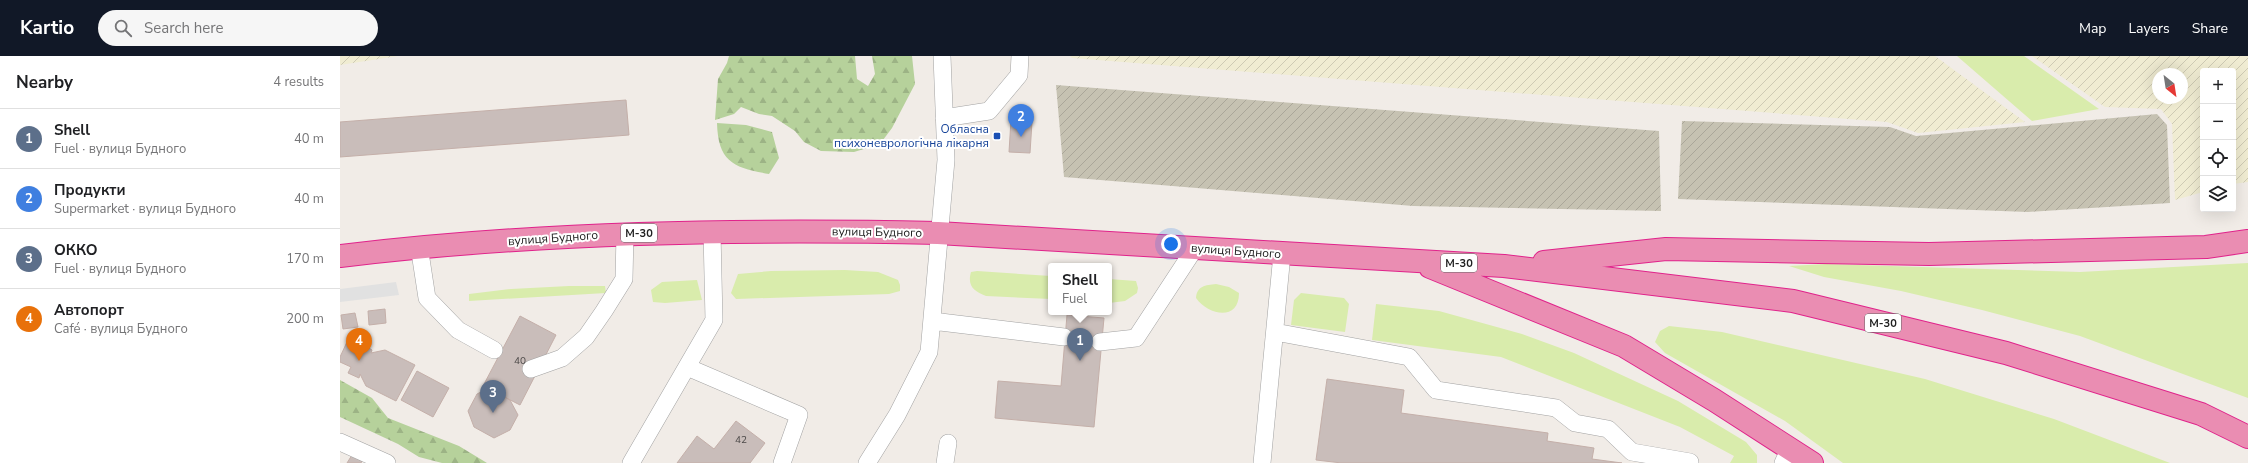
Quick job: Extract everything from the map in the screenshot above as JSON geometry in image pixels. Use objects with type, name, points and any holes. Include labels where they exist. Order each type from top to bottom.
[{"type":"highway","name":"вулиця Будного","points":[[340,256],[419,246],[626,234],[712,232],[938,233],[1282,254],[1414,260]]},
{"type":"highway","name":"М-30","points":[[1504,266],[1666,249],[1929,254],[2206,247],[2248,241]]},
{"type":"highway","name":"М-30","points":[[1414,260],[1504,266],[1793,301],[2006,353],[2201,414],[2248,436]]},
{"type":"highway","points":[[1414,260],[1624,346],[1714,400],[1786,456],[1812,463]]},
{"type":"lane","points":[[866,463],[897,415],[929,352],[938,233],[946,160],[942,56]]},
{"type":"lane","points":[[944,118],[989,110],[1019,75],[1020,56]]},
{"type":"lane","points":[[631,463],[714,320],[712,232]]},
{"type":"lane","points":[[531,369],[562,358],[586,337],[604,312],[624,279],[626,234]]},
{"type":"lane","points":[[419,246],[427,298],[458,330],[494,350]]},
{"type":"lane","points":[[1100,342],[1136,338],[1195,248]]},
{"type":"lane","points":[[1262,463],[1282,254]]},
{"type":"lane","points":[[932,321],[1064,337]]},
{"type":"lane","points":[[1274,332],[1409,357],[1436,390],[1556,408],[1575,423],[1608,429],[1632,452],[1690,462]]},
{"type":"lane","points":[[687,367],[799,415],[782,463]]},
{"type":"lane","points":[[340,442],[387,463]]},
{"type":"lane","points":[[945,463],[948,443]]},
{"type":"shaded area","points":[[340,56],[398,56],[340,65]]},
{"type":"shaded area","points":[[1070,56],[1935,56],[2025,122],[1918,133],[1887,122],[1072,58]]},
{"type":"shaded area","points":[[2032,56],[2248,56],[2248,182],[2236,184],[2236,68],[2200,68],[2200,193],[2175,200],[2172,124],[2161,109],[2105,107]]},
{"type":"shaded area","points":[[1056,85],[1659,131],[1661,211],[1413,206],[1064,177]]},
{"type":"shaded area","points":[[2157,114],[2167,125],[2170,203],[2028,212],[1678,199],[1682,121],[1890,127],[1916,136]]},
{"type":"shaded area","points":[[396,282],[399,295],[340,302],[340,289]]},
{"type":"green space","points":[[729,56],[855,56],[857,79],[868,86],[875,74],[872,56],[912,56],[915,84],[892,128],[880,144],[854,152],[821,151],[804,142],[795,131],[772,116],[759,114],[741,107],[734,114],[715,120],[718,79],[727,63]]},
{"type":"green space","points":[[1957,56],[2024,56],[2099,109],[2032,121]]},
{"type":"green space","points":[[717,123],[746,125],[772,132],[779,158],[769,174],[737,166],[730,161],[721,147]]},
{"type":"green space","points":[[2248,263],[2248,398],[2080,336],[1982,310],[1901,291],[1824,277],[1789,266],[1826,264],[2080,272]]},
{"type":"green space","points":[[845,270],[878,272],[898,280],[900,291],[889,294],[736,299],[731,293],[738,274],[771,271]]},
{"type":"green space","points":[[977,271],[1048,276],[1048,299],[986,296],[972,287],[970,281],[971,272]]},
{"type":"green space","points":[[1112,279],[1136,281],[1138,288],[1137,293],[1125,301],[1112,303]]},
{"type":"green space","points":[[697,280],[702,300],[665,303],[653,302],[651,290],[662,282]]},
{"type":"green space","points":[[1216,284],[1229,287],[1239,293],[1238,302],[1229,312],[1215,312],[1201,304],[1196,298],[1198,291],[1202,287]]},
{"type":"green space","points":[[605,286],[606,293],[469,301],[469,294],[511,289]]},
{"type":"green space","points":[[1301,293],[1344,298],[1349,304],[1345,332],[1291,325],[1294,300]]},
{"type":"green space","points":[[1376,304],[1439,311],[1522,334],[1574,353],[1678,401],[1746,442],[1757,455],[1757,463],[1730,463],[1734,456],[1680,427],[1501,357],[1372,340]]},
{"type":"green space","points":[[1669,326],[1722,332],[1925,379],[2054,419],[2170,463],[1843,463],[1785,421],[1665,353],[1655,342],[1660,331]]},
{"type":"green space","points":[[340,380],[372,398],[388,418],[459,446],[487,463],[442,463],[419,457],[398,444],[340,417]]},
{"type":"building","points":[[626,100],[629,135],[340,157],[340,122]]},
{"type":"building","points":[[1011,120],[1032,122],[1030,153],[1009,152]]},
{"type":"building","points":[[385,309],[386,323],[369,325],[368,311]]},
{"type":"building","points":[[355,313],[358,327],[343,329],[341,315]]},
{"type":"building","points":[[1067,315],[1104,318],[1094,427],[995,418],[998,381],[1061,386]]},
{"type":"building","points":[[520,316],[556,335],[520,405],[483,386]]},
{"type":"building","points":[[347,342],[361,350],[364,345],[372,350],[371,353],[385,350],[415,365],[396,401],[366,386],[360,374],[359,378],[348,373],[351,367],[340,362],[340,357]]},
{"type":"building","points":[[417,371],[449,388],[433,417],[401,400]]},
{"type":"building","points":[[1327,379],[1404,390],[1401,413],[1548,433],[1547,441],[1594,448],[1592,459],[1622,463],[1342,463],[1316,460]]},
{"type":"building","points":[[489,388],[510,400],[518,415],[510,430],[494,438],[474,427],[468,411],[477,394]]},
{"type":"building","points":[[736,421],[765,443],[750,463],[677,463],[697,436],[714,449]]},
{"type":"building","points":[[352,455],[362,461],[361,463],[347,463]]},
{"type":"place","name":"Обласна психоневрологічна лікарня","points":[[997,136]]},
{"type":"place","name":"Продукти","points":[[1021,137]]},
{"type":"place","name":"Автопорт","points":[[359,361]]},
{"type":"place","name":"Shell","points":[[1080,361]]},
{"type":"place","name":"ОККО","points":[[493,413]]}]
